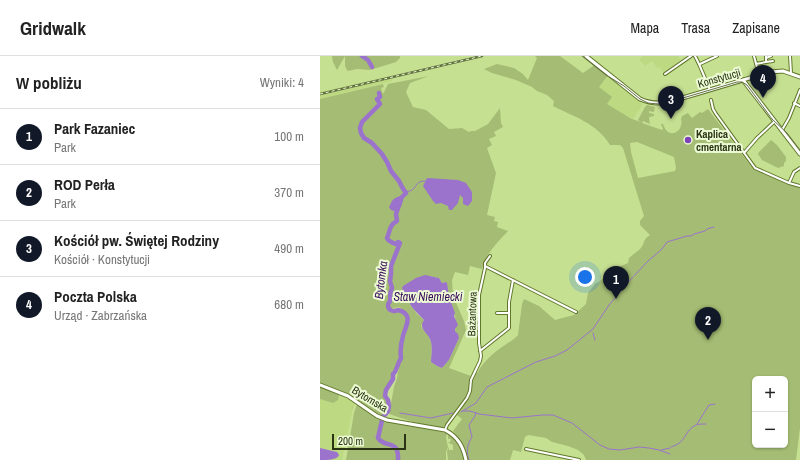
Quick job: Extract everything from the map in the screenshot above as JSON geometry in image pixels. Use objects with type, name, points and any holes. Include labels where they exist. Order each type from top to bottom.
[{"type":"street","name":"Konstytucji","points":[[586,56],[591,58],[640,99],[657,103],[666,102],[776,71],[783,71],[800,77]]},
{"type":"street","points":[[665,74],[691,56]]},
{"type":"street","points":[[695,56],[710,90]]},
{"type":"street","points":[[699,64],[717,56]]},
{"type":"street","points":[[754,56],[759,75]]},
{"type":"street","points":[[766,62],[766,57],[771,56]]},
{"type":"street","points":[[790,56],[791,73]]},
{"type":"street","points":[[756,64],[773,61]]},
{"type":"street","points":[[743,80],[800,154]]},
{"type":"street","points":[[782,130],[789,118],[800,90]]},
{"type":"street","points":[[710,100],[716,114],[755,168],[789,183],[800,186]]},
{"type":"street","points":[[794,103],[800,106]]},
{"type":"street","points":[[744,153],[775,121]]},
{"type":"street","points":[[789,183],[794,172],[800,168]]},
{"type":"street","name":"Bażantowa","points":[[445,430],[468,396],[471,380],[480,361],[479,295],[485,263],[490,256]]},
{"type":"street","points":[[485,266],[576,312]]},
{"type":"street","name":"Bażantowa","points":[[480,351],[509,328],[509,302],[513,280]]},
{"type":"street","points":[[497,313],[509,313]]},
{"type":"street","name":"Bytomska","points":[[320,386],[348,396],[377,416],[387,420],[445,430]]},
{"type":"street","points":[[445,430],[460,442],[464,450],[466,460]]},
{"type":"street","points":[[526,449],[579,460]]},
{"type":"shaded area","points":[[332,56],[345,56],[337,70],[333,62]]},
{"type":"shaded area","points":[[345,56],[400,56],[400,58],[396,62],[370,70],[357,69],[348,71],[345,66]]},
{"type":"shaded area","points":[[535,56],[560,56],[583,73],[596,64],[609,74],[599,87],[612,97],[607,104],[632,119],[641,122],[638,120],[645,107],[647,105],[655,107],[654,112],[649,111],[649,113],[654,114],[654,116],[649,117],[650,124],[643,121],[642,123],[662,130],[661,124],[663,124],[666,130],[671,133],[677,132],[681,126],[682,116],[688,113],[692,118],[700,112],[702,113],[708,109],[753,169],[800,188],[800,428],[796,460],[586,460],[584,455],[578,450],[552,442],[546,438],[528,435],[525,437],[521,452],[513,450],[510,460],[468,460],[466,451],[453,431],[462,419],[457,415],[458,413],[456,411],[442,428],[425,425],[389,414],[400,359],[392,379],[386,388],[385,397],[388,408],[383,417],[376,414],[368,407],[347,394],[320,384],[320,99],[383,84],[384,87],[381,88],[383,94],[388,84],[429,76],[410,83],[406,92],[413,107],[426,110],[449,129],[462,128],[469,132],[475,131],[488,124],[500,108],[501,123],[503,127],[494,132],[496,136],[489,139],[492,145],[487,148],[496,173],[487,215],[495,217],[494,221],[498,222],[497,227],[508,231],[489,253],[482,269],[470,266],[468,275],[455,272],[452,280],[453,296],[464,321],[466,330],[449,368],[471,376],[473,371],[477,373],[489,358],[518,335],[524,299],[539,306],[555,320],[574,315],[586,304],[588,293],[596,283],[612,270],[628,263],[629,258],[640,249],[650,235],[640,225],[640,221],[644,216],[623,148],[620,145],[610,145],[605,137],[592,126],[553,106],[554,101],[547,95],[516,80],[484,69],[497,64],[514,68],[523,74],[528,80],[537,58]],"holes":[[[637,142],[674,157],[676,168],[675,171],[638,178],[630,143]],[[429,276],[439,278],[442,283],[446,282],[455,316],[455,331],[459,338],[449,360],[442,368],[431,362],[432,346],[428,336],[421,326],[424,320],[417,314],[408,302],[403,286]],[[399,307],[409,315],[401,356],[407,318],[406,315],[402,313],[393,313],[388,309]]]},
{"type":"shaded area","points":[[643,56],[678,56],[681,60],[663,72],[659,67],[657,68],[652,61],[645,66],[639,59]]},
{"type":"shaded area","points":[[391,76],[392,81],[320,99],[320,92]]},
{"type":"shaded area","points":[[607,76],[643,104],[633,119],[593,95]]},
{"type":"shaded area","points":[[771,140],[786,157],[784,166],[778,168],[762,160],[758,154]]},
{"type":"shaded area","points":[[320,387],[344,395],[354,401],[354,403],[347,397],[339,394],[338,400],[333,403],[320,399]]},
{"type":"shaded area","points":[[339,394],[354,403],[342,460],[320,460],[320,399],[333,403]]},
{"type":"shaded area","points":[[357,404],[382,419],[378,434],[375,435],[375,437],[377,437],[382,443],[392,446],[395,449],[397,453],[397,460],[346,460],[354,413]]},
{"type":"shaded area","points":[[383,420],[447,433],[446,438],[448,447],[446,452],[446,460],[399,460],[398,449],[393,444],[386,443],[379,438]]},
{"type":"shaded area","points":[[448,433],[460,444],[466,460],[448,460],[447,451],[449,447],[449,450],[453,450],[453,445],[448,442],[450,442],[451,439],[448,439]]},
{"type":"water","points":[[427,178],[458,180],[466,183],[472,192],[472,201],[468,206],[463,204],[463,198],[460,195],[458,203],[452,210],[449,210],[448,206],[441,203],[436,204],[423,186]]},
{"type":"water","points":[[407,192],[398,214],[396,210],[391,210],[389,207],[395,198]]},
{"type":"water","name":"Staw Niemiecki","points":[[425,275],[439,278],[442,283],[447,283],[449,296],[452,300],[451,302],[455,313],[454,316],[458,325],[455,331],[459,338],[449,360],[442,368],[431,362],[432,350],[430,339],[422,328],[422,323],[424,320],[412,307],[402,288],[416,278]]},
{"type":"water","points":[[320,448],[337,452],[339,455],[334,459],[320,460]]},
{"type":"waterway","name":"Bytomka","points":[[362,56],[368,60],[372,67]]},
{"type":"waterway","name":"Bytomka","points":[[379,93],[380,97],[377,99],[380,104],[362,122],[360,128],[361,133],[364,138],[372,143],[382,154],[391,171],[406,193],[403,196]]},
{"type":"waterway","points":[[406,192],[412,190],[422,181],[425,181]]},
{"type":"waterway","name":"Bytomka","points":[[383,417],[388,411],[389,406],[388,400],[385,396],[386,390],[393,379],[393,374],[401,358],[402,341],[408,320],[406,314],[398,310],[395,311],[389,309],[388,305],[392,288],[390,281],[391,266],[400,243],[398,242],[395,244],[387,238],[391,227],[397,221],[396,214],[398,208]]},
{"type":"waterway","points":[[634,276],[662,249],[667,242],[691,236],[714,227]]},
{"type":"waterway","points":[[461,412],[476,403],[487,387],[536,362],[555,356],[567,350],[593,329],[609,305],[633,277]]},
{"type":"waterway","points":[[593,333],[595,340]]},
{"type":"waterway","points":[[697,424],[709,405],[715,404]]},
{"type":"waterway","points":[[463,411],[512,418],[553,415],[572,423],[600,445],[609,449],[620,450],[639,447],[659,450],[670,454]]},
{"type":"waterway","points":[[400,413],[431,418],[453,413]]},
{"type":"waterway","points":[[469,460],[468,448],[472,437],[469,425],[476,413]]},
{"type":"waterway","name":"Bytomka","points":[[382,420],[378,438],[384,443],[394,446],[398,453],[398,460]]},
{"type":"waterway","points":[[671,447],[680,443],[692,427],[706,424]]},
{"type":"waterway","points":[[661,450],[670,448]]},
{"type":"tram line","points":[[582,56],[606,75],[648,103],[666,103],[737,82],[742,82],[747,85],[772,119],[787,133],[800,150]]},
{"type":"railway","points":[[320,94],[482,56]]},
{"type":"place","name":"Poczta Polska","points":[[763,98]]},
{"type":"place","name":"Kościół pw. Świętej Rodziny","points":[[671,119]]},
{"type":"place","name":"Kaplica cmentarna","points":[[688,140]]},
{"type":"place","name":"Park Fazaniec","points":[[616,299]]},
{"type":"place","name":"ROD Perła","points":[[708,340]]}]
